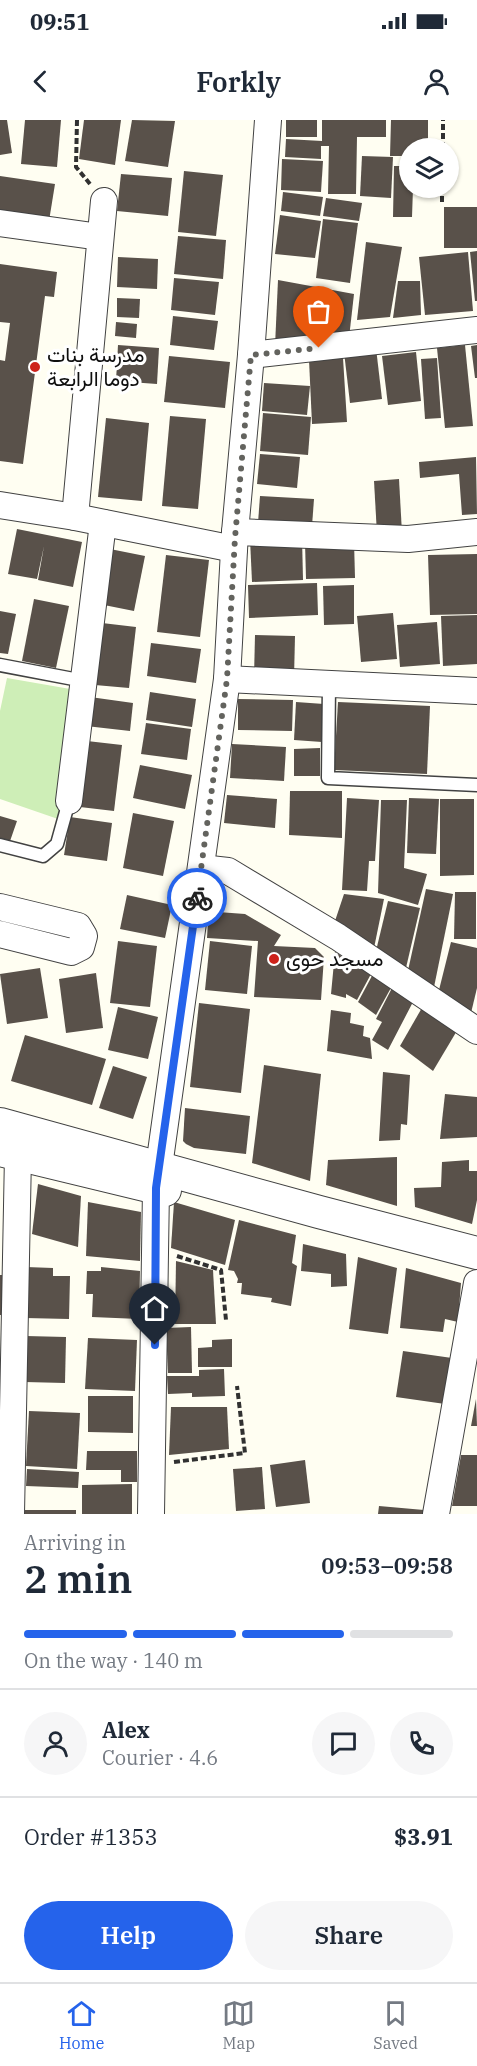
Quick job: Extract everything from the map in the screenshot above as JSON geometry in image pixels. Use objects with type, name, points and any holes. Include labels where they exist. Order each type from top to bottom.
[{"type":"street","points":[[152,1514],[158,1177],[227,679],[235,540],[268,120]]},
{"type":"street","points":[[75,517],[104,201]]},
{"type":"street","points":[[0,223],[100,237]]},
{"type":"street","points":[[251,355],[477,330]]},
{"type":"street","points":[[0,505],[103,523],[235,540],[408,539],[477,532]]},
{"type":"street","points":[[69,801],[103,523]]},
{"type":"street","points":[[227,679],[477,691]]},
{"type":"street","points":[[201,868],[228,871],[338,937],[477,1031]]},
{"type":"street","points":[[0,907],[78,926],[84,936],[81,947],[71,952],[0,934]]},
{"type":"street","points":[[0,1124],[158,1177],[477,1268]]},
{"type":"street","points":[[10,1514],[9,1153],[158,1177],[319,1212],[477,1253]]},
{"type":"street","points":[[436,1514],[477,1283]]},
{"type":"lane","points":[[0,667],[84,681]]},
{"type":"lane","points":[[329,684],[328,778],[477,785]]},
{"type":"lane","points":[[0,844],[42,856],[57,844],[69,801]]},
{"type":"path","points":[[77,120],[76,167],[104,201]]},
{"type":"path","points":[[442,120],[442,138]]},
{"type":"path","points":[[157,1249],[221,1270],[226,1320]]},
{"type":"path","points":[[152,1464],[245,1453],[237,1386]]},
{"type":"green space","points":[[7,678],[76,690],[64,800],[58,819],[0,799],[0,711]]},
{"type":"building","points":[[0,120],[7,120],[12,153],[0,155]]},
{"type":"building","points":[[25,120],[61,120],[57,167],[21,164]]},
{"type":"building","points":[[84,120],[121,120],[115,165],[79,159]]},
{"type":"building","points":[[132,120],[175,121],[168,167],[125,161]]},
{"type":"building","points":[[286,120],[317,120],[317,137],[286,137]]},
{"type":"building","points":[[322,120],[386,120],[386,137],[357,137],[356,194],[328,194],[329,146],[321,146],[321,159],[285,157],[286,139],[322,141]]},
{"type":"building","points":[[391,120],[428,120],[428,138],[399,138],[399,156],[390,156]]},
{"type":"building","points":[[362,156],[393,157],[391,198],[360,196]]},
{"type":"building","points":[[282,159],[323,161],[321,192],[281,190]]},
{"type":"building","points":[[394,166],[399,166],[399,198],[413,198],[412,217],[393,217]]},
{"type":"building","points":[[184,171],[223,175],[216,236],[178,232]]},
{"type":"building","points":[[121,174],[172,178],[168,216],[117,211]]},
{"type":"building","points":[[0,176],[55,184],[49,221],[0,213]]},
{"type":"building","points":[[283,192],[323,197],[320,216],[281,211]]},
{"type":"building","points":[[326,198],[362,203],[359,221],[323,216]]},
{"type":"building","points":[[444,207],[477,207],[477,248],[444,248]]},
{"type":"building","points":[[280,215],[321,221],[315,258],[275,254]]},
{"type":"building","points":[[323,219],[358,223],[350,283],[316,278]]},
{"type":"building","points":[[178,236],[226,240],[223,279],[174,274]]},
{"type":"building","points":[[366,242],[402,247],[390,317],[357,320]]},
{"type":"building","points":[[477,251],[477,301],[475,301],[470,252]]},
{"type":"building","points":[[468,252],[473,311],[425,315],[419,257]]},
{"type":"building","points":[[118,257],[158,259],[157,289],[117,287]]},
{"type":"building","points":[[0,264],[57,272],[54,297],[45,296],[23,464],[0,461],[0,360],[5,361],[10,323],[0,322]]},
{"type":"building","points":[[174,278],[219,282],[215,315],[171,310]]},
{"type":"building","points":[[278,280],[354,294],[349,338],[275,346]]},
{"type":"building","points":[[398,281],[420,281],[421,315],[393,318]]},
{"type":"building","points":[[117,298],[140,299],[139,318],[117,317]]},
{"type":"building","points":[[173,316],[218,321],[214,350],[170,345]]},
{"type":"building","points":[[116,322],[137,324],[136,338],[115,336]]},
{"type":"building","points":[[118,345],[159,348],[157,384],[116,381]]},
{"type":"building","points":[[465,345],[473,426],[445,428],[437,348]]},
{"type":"building","points":[[477,345],[477,378],[475,378],[471,346]]},
{"type":"building","points":[[376,348],[382,399],[350,403],[344,352]]},
{"type":"building","points":[[416,352],[421,401],[388,405],[382,356]]},
{"type":"building","points":[[169,356],[230,362],[225,408],[164,402]]},
{"type":"building","points":[[343,358],[347,422],[312,424],[309,360]]},
{"type":"building","points":[[437,358],[441,418],[425,419],[421,359]]},
{"type":"building","points":[[264,383],[310,386],[307,415],[262,411]]},
{"type":"building","points":[[263,413],[311,417],[308,455],[260,451]]},
{"type":"building","points":[[170,416],[206,419],[198,509],[162,506]]},
{"type":"building","points":[[106,418],[149,423],[142,501],[98,497]]},
{"type":"building","points":[[260,454],[300,457],[297,488],[257,484]]},
{"type":"building","points":[[476,457],[477,514],[462,515],[459,474],[420,478],[419,462]]},
{"type":"building","points":[[399,479],[402,533],[377,534],[374,481]]},
{"type":"building","points":[[260,496],[314,499],[312,526],[258,523]]},
{"type":"building","points":[[17,529],[82,542],[73,587],[38,580],[44,546],[37,579],[8,574]]},
{"type":"building","points":[[302,537],[303,580],[252,582],[250,539]]},
{"type":"building","points":[[354,541],[355,578],[306,579],[305,542]]},
{"type":"building","points":[[110,549],[145,556],[134,611],[99,604]]},
{"type":"building","points":[[477,554],[477,614],[430,615],[428,555]]},
{"type":"building","points":[[166,555],[209,560],[200,637],[157,632]]},
{"type":"building","points":[[317,583],[318,615],[249,618],[248,585]]},
{"type":"building","points":[[354,585],[354,624],[324,625],[323,586]]},
{"type":"building","points":[[34,599],[69,606],[56,668],[22,661]]},
{"type":"building","points":[[0,611],[16,614],[8,654],[0,653]]},
{"type":"building","points":[[393,613],[397,659],[361,662],[357,616]]},
{"type":"building","points":[[477,615],[477,664],[443,666],[441,616]]},
{"type":"building","points":[[437,622],[440,664],[400,667],[397,625]]},
{"type":"building","points":[[102,623],[136,627],[129,688],[95,685]]},
{"type":"building","points":[[255,635],[295,636],[294,678],[254,677]]},
{"type":"building","points":[[151,643],[201,649],[196,683],[147,676]]},
{"type":"building","points":[[150,692],[196,699],[192,727],[146,720]]},
{"type":"building","points":[[90,697],[133,703],[130,731],[86,726]]},
{"type":"building","points":[[238,699],[293,700],[292,731],[238,730]]},
{"type":"building","points":[[296,702],[324,704],[322,742],[294,740]]},
{"type":"building","points":[[338,702],[430,706],[427,774],[334,770]]},
{"type":"building","points":[[146,723],[191,729],[187,760],[141,754]]},
{"type":"building","points":[[87,741],[122,745],[114,811],[80,807]]},
{"type":"building","points":[[232,744],[286,747],[284,781],[230,778]]},
{"type":"building","points":[[320,748],[320,776],[294,776],[294,749]]},
{"type":"building","points":[[140,765],[192,775],[185,809],[133,798]]},
{"type":"building","points":[[290,791],[342,791],[342,838],[289,835]]},
{"type":"building","points":[[227,795],[277,799],[275,828],[224,823]]},
{"type":"building","points":[[347,798],[379,800],[375,861],[369,861],[367,891],[342,890]]},
{"type":"building","points":[[409,798],[439,799],[436,854],[407,853]]},
{"type":"building","points":[[440,799],[474,799],[474,875],[440,876]]},
{"type":"building","points":[[381,800],[407,800],[404,868],[427,874],[418,905],[378,893]]},
{"type":"building","points":[[133,813],[174,821],[163,876],[123,868]]},
{"type":"building","points":[[0,816],[17,821],[9,844],[0,841]]},
{"type":"building","points":[[70,817],[112,823],[107,861],[64,855]]},
{"type":"building","points":[[426,889],[453,894],[433,992],[407,975]]},
{"type":"building","points":[[455,892],[476,892],[476,939],[454,939]]},
{"type":"building","points":[[344,894],[384,899],[373,953],[333,927]]},
{"type":"building","points":[[127,895],[172,905],[165,938],[120,929]]},
{"type":"building","points":[[205,895],[221,896],[218,912],[245,914],[281,935],[274,946],[315,948],[324,957],[321,1000],[254,997],[258,941],[207,938]]},
{"type":"building","points":[[388,901],[420,908],[405,972],[375,955]]},
{"type":"building","points":[[118,941],[157,946],[150,1007],[110,1003]]},
{"type":"building","points":[[210,941],[252,946],[247,994],[205,990]]},
{"type":"building","points":[[451,942],[477,948],[477,988],[471,1013],[438,994]]},
{"type":"building","points":[[335,952],[371,974],[357,1000],[346,994],[346,998],[331,994]]},
{"type":"building","points":[[40,968],[48,1018],[7,1024],[0,974]]},
{"type":"building","points":[[96,973],[103,1028],[66,1033],[59,979]]},
{"type":"building","points":[[373,974],[392,986],[376,1015],[358,1002]]},
{"type":"building","points":[[392,988],[414,1000],[388,1050],[372,1040],[382,1022],[376,1019]]},
{"type":"building","points":[[199,1003],[250,1009],[241,1093],[190,1087]]},
{"type":"building","points":[[423,1006],[458,1029],[433,1071],[400,1046]]},
{"type":"building","points":[[118,1007],[158,1017],[148,1059],[108,1050]]},
{"type":"building","points":[[331,1010],[351,1013],[350,1023],[364,1026],[363,1036],[370,1038],[372,1059],[327,1051]]},
{"type":"building","points":[[25,1035],[106,1059],[92,1105],[11,1081]]},
{"type":"building","points":[[264,1065],[321,1074],[310,1181],[252,1163]]},
{"type":"building","points":[[113,1066],[147,1077],[133,1119],[99,1108]]},
{"type":"building","points":[[383,1072],[410,1075],[407,1125],[401,1124],[400,1140],[379,1141]]},
{"type":"building","points":[[445,1094],[477,1097],[477,1137],[440,1139]]},
{"type":"building","points":[[185,1108],[250,1116],[246,1154],[194,1148],[186,1144],[183,1141]]},
{"type":"building","points":[[397,1157],[397,1206],[326,1185],[328,1160]]},
{"type":"building","points":[[469,1160],[469,1171],[477,1171],[477,1200],[472,1224],[415,1207],[414,1188],[441,1187],[442,1162]]},
{"type":"building","points":[[38,1184],[81,1196],[78,1247],[32,1234]]},
{"type":"building","points":[[88,1202],[141,1212],[140,1261],[86,1256]]},
{"type":"building","points":[[174,1202],[235,1220],[225,1265],[171,1248]]},
{"type":"building","points":[[239,1220],[296,1235],[292,1263],[297,1266],[291,1306],[271,1302],[272,1298],[241,1294],[242,1283],[237,1283],[238,1279],[234,1271],[228,1270]]},
{"type":"building","points":[[303,1244],[346,1254],[347,1286],[331,1287],[331,1274],[301,1271]]},
{"type":"building","points":[[358,1257],[397,1268],[388,1334],[349,1329]]},
{"type":"building","points":[[176,1261],[213,1270],[216,1324],[175,1324]]},
{"type":"building","points":[[26,1267],[53,1268],[53,1276],[70,1276],[69,1319],[25,1318]]},
{"type":"building","points":[[101,1267],[140,1271],[139,1319],[92,1317],[93,1294],[86,1294],[87,1271],[101,1271]]},
{"type":"building","points":[[406,1268],[461,1283],[458,1322],[445,1319],[443,1332],[400,1328]]},
{"type":"building","points":[[0,1275],[9,1275],[8,1315],[0,1315]]},
{"type":"building","points":[[191,1327],[192,1373],[168,1373],[166,1328]]},
{"type":"building","points":[[26,1336],[66,1337],[65,1383],[25,1382]]},
{"type":"building","points":[[88,1338],[137,1340],[135,1391],[85,1389]]},
{"type":"building","points":[[232,1339],[232,1367],[198,1367],[198,1348],[212,1347],[212,1340]]},
{"type":"building","points":[[403,1351],[452,1358],[445,1404],[396,1397]]},
{"type":"building","points":[[224,1369],[225,1396],[192,1397],[192,1393],[168,1394],[167,1376],[199,1376],[199,1370]]},
{"type":"building","points":[[88,1396],[133,1396],[133,1433],[88,1432]]},
{"type":"building","points":[[476,1399],[477,1426],[471,1426]]},
{"type":"building","points":[[171,1407],[227,1407],[229,1449],[169,1455]]},
{"type":"building","points":[[29,1411],[80,1413],[77,1469],[26,1466]]},
{"type":"building","points":[[87,1451],[137,1451],[137,1482],[121,1482],[121,1470],[86,1470]]},
{"type":"building","points":[[461,1455],[477,1455],[477,1506],[452,1506]]},
{"type":"building","points":[[305,1460],[310,1503],[276,1507],[270,1465]]},
{"type":"building","points":[[262,1467],[265,1509],[236,1511],[233,1469]]},
{"type":"building","points":[[27,1469],[79,1472],[78,1488],[26,1486]]},
{"type":"building","points":[[132,1484],[132,1514],[82,1514],[82,1485]]},
{"type":"building","points":[[379,1506],[424,1510],[423,1514],[378,1514]]},
{"type":"building","points":[[25,1510],[76,1510],[76,1514],[25,1514]]},
{"type":"way so far","points":[[197,898],[227,679],[235,538],[251,355],[319,348]]},
{"type":"place","name":"مدرسة بنات دوما الرابعة","points":[[35,367]]},
{"type":"place","name":"مسجد حوى","points":[[274,959]]},
{"type":"route","points":[[155,1345],[156,1188],[197,898]]}]
